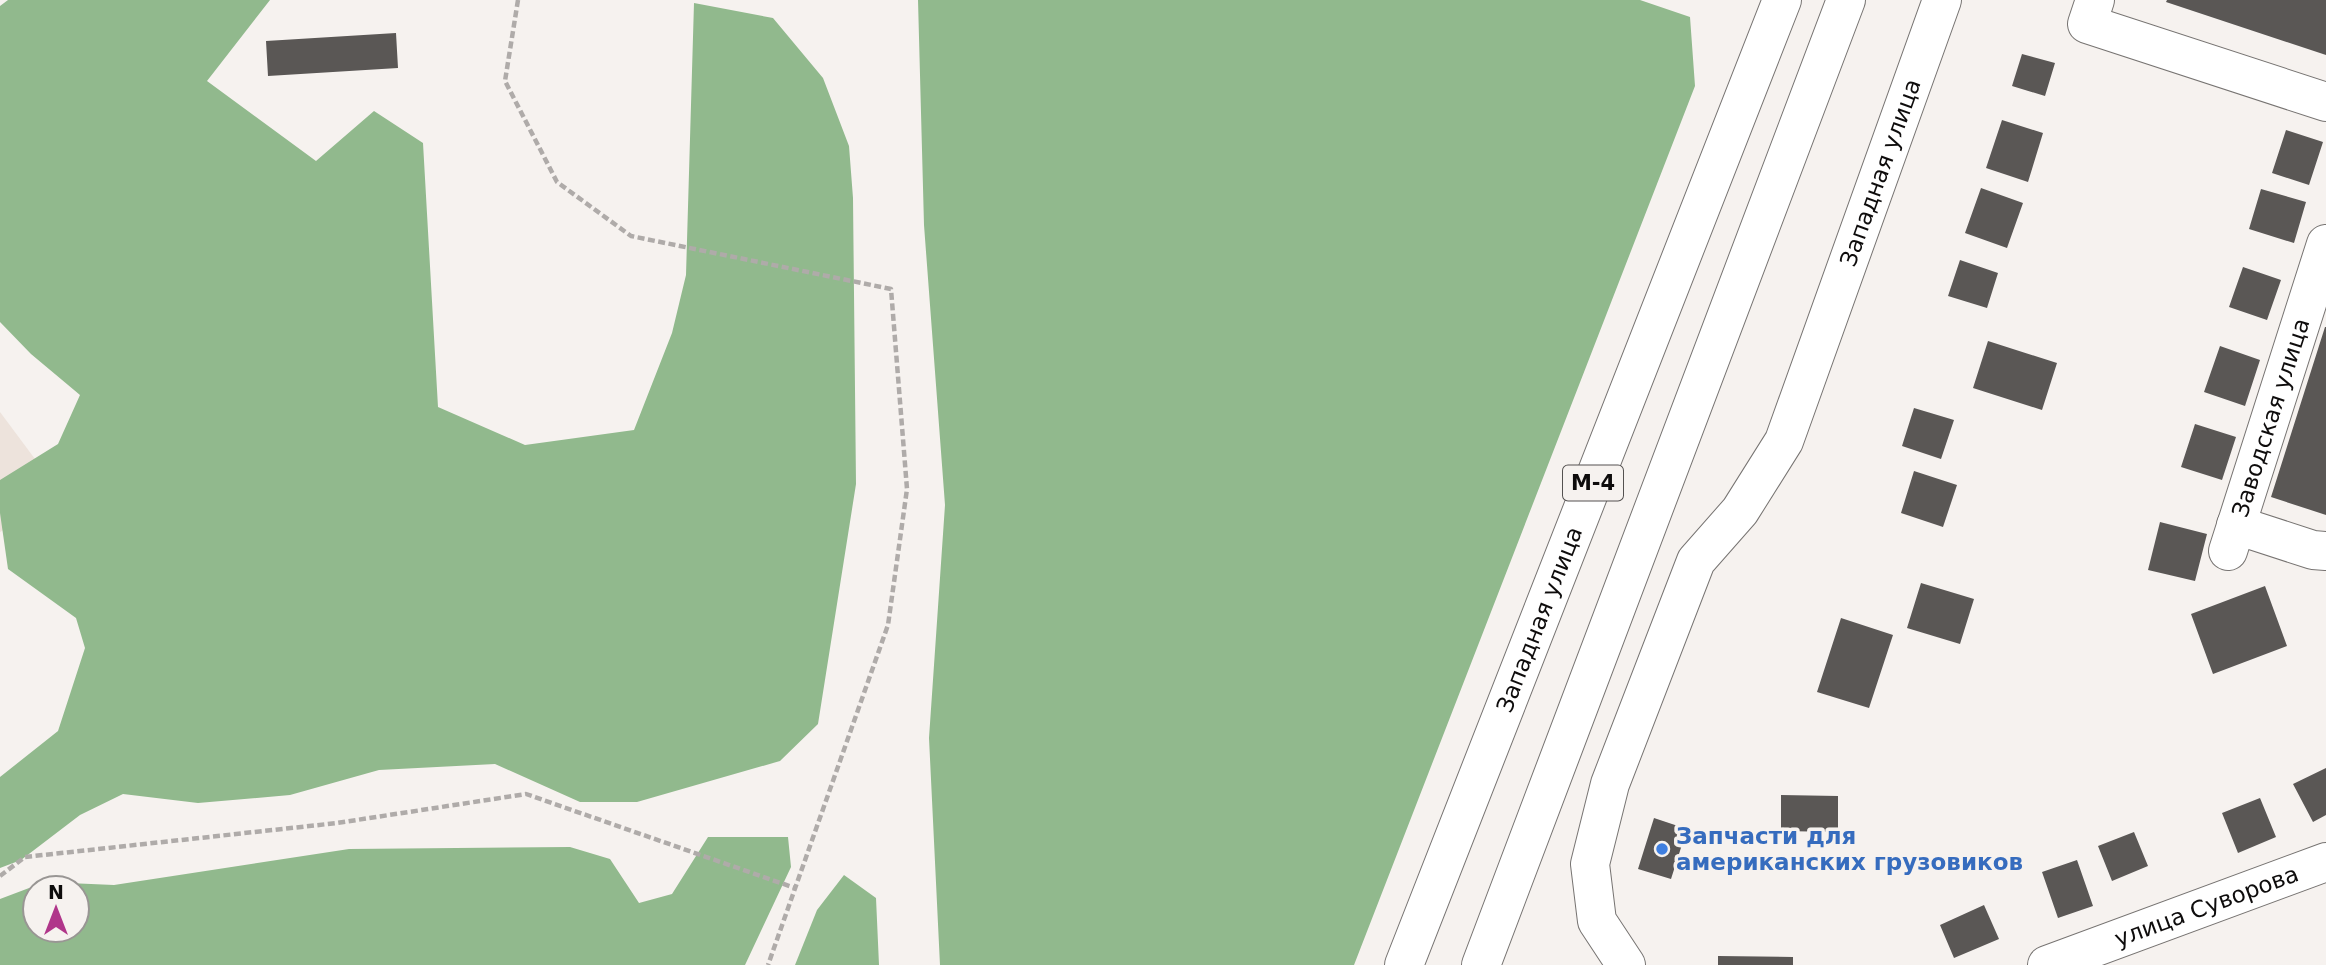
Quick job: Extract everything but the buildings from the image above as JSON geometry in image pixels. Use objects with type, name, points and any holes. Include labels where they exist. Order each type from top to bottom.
[{"type":"main road","name":"Западная улица","points":[[1404,965],[1782,0]]},
{"type":"main road","name":"М-4","points":[[1481,965],[1846,0]]},
{"type":"main road","name":"Западная улица","points":[[1626,965],[1597,921],[1590,864],[1610,784],[1696,561],[1740,510],[1784,441],[1942,0]]},
{"type":"main road","points":[[2095,0],[2087,24],[2326,102]]},
{"type":"main road","name":"Заводская улица","points":[[2326,244],[2232,538],[2326,551]]},
{"type":"main road","name":"улица Суворова","points":[[2047,965],[2326,862]]},
{"type":"path","points":[[518,0],[505,81],[558,181],[631,236],[891,289],[907,489],[888,625],[768,965]]},
{"type":"path","points":[[0,876],[25,857],[337,824],[526,794],[795,888]]},
{"type":"shaded area","points":[[0,412],[64,498],[0,532]]},
{"type":"green space","points":[[8,0],[270,0],[207,81],[316,161],[374,111],[423,143],[438,407],[525,445],[634,430],[672,333],[686,275],[694,3],[773,18],[823,78],[849,146],[853,198],[856,484],[818,724],[780,761],[637,802],[580,802],[495,764],[379,770],[290,795],[198,803],[123,794],[80,815],[21,860],[0,868],[0,777],[58,731],[85,648],[76,618],[8,569],[0,513],[0,480],[58,444],[80,395],[31,354],[0,322],[0,6]]},
{"type":"green space","points":[[918,0],[1640,0],[1690,17],[1695,86],[1354,965],[940,965],[929,738],[945,505],[924,225]]},
{"type":"green space","points":[[708,837],[788,837],[791,867],[745,965],[0,965],[0,899],[21,891],[21,944],[91,944],[91,884],[114,885],[349,849],[570,847],[610,859],[639,903],[672,894]]},
{"type":"green space","points":[[844,875],[876,898],[879,965],[795,965],[817,910]]},
{"type":"place","name":"Запчасти для американских грузовиков","points":[[1662,849]]}]
